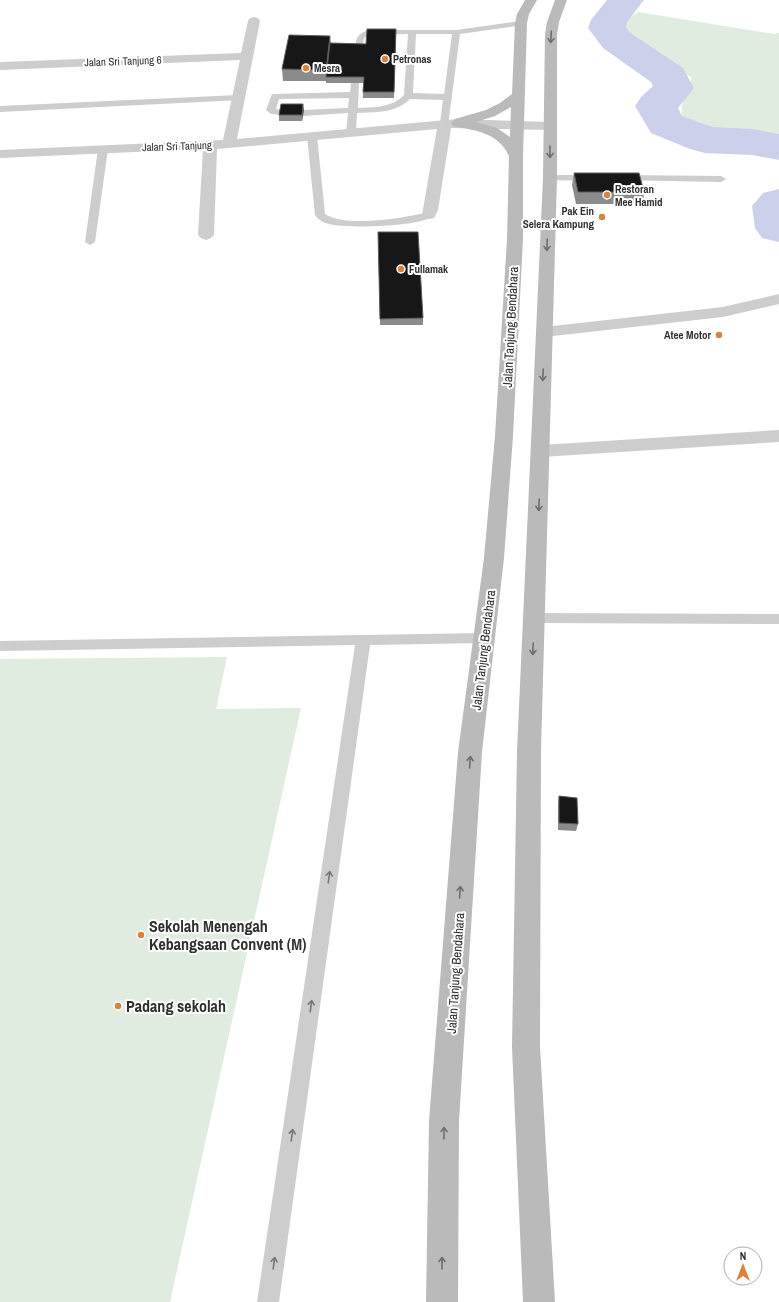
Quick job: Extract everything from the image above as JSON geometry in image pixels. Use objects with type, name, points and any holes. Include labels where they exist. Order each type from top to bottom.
[{"type":"main road","name":"Jalan Tanjung Bendahara","points":[[442,1302],[445,1114],[470,752],[494,558],[504,436],[515,239],[516,156],[521,23],[523,14],[531,0]]},
{"type":"main road","points":[[539,1302],[526,1047],[529,751],[550,178],[551,34],[554,17],[561,0]]},
{"type":"main road","points":[[451,123],[494,112],[504,107],[518,96]]},
{"type":"main road","points":[[451,123],[487,129],[508,141],[516,156]]},
{"type":"street","name":"Jalan Sri Tanjung","points":[[0,154],[229,144],[254,21]]},
{"type":"street","name":"Jalan Sri Tanjung 6","points":[[0,66],[247,56]]},
{"type":"street","points":[[229,144],[451,123],[550,126]]},
{"type":"street","points":[[429,215],[451,123]]},
{"type":"street","points":[[206,235],[210,145]]},
{"type":"street","points":[[544,332],[723,312],[779,298]]},
{"type":"street","points":[[541,452],[779,436]]},
{"type":"lane","points":[[358,49],[360,37],[363,34],[370,32],[456,32],[521,23]]},
{"type":"lane","points":[[303,113],[353,112],[390,108],[402,102],[408,96],[412,32]]},
{"type":"lane","points":[[451,123],[448,97],[456,32]]},
{"type":"lane","points":[[351,133],[355,83]]},
{"type":"lane","points":[[281,112],[274,112],[271,110],[275,96],[354,95]]},
{"type":"lane","points":[[408,96],[448,97]]},
{"type":"lane","points":[[0,108],[238,98]]},
{"type":"lane","points":[[312,136],[320,216],[325,219],[345,223],[413,220],[429,215]]},
{"type":"lane","points":[[90,242],[103,149]]},
{"type":"lane","points":[[550,178],[721,179]]},
{"type":"lane","points":[[535,618],[779,619]]},
{"type":"lane","points":[[0,646],[485,638]]},
{"type":"lane","points":[[268,1302],[363,639]]},
{"type":"green space","points":[[638,12],[774,34],[779,33],[779,137],[744,129],[703,130],[682,117],[682,105],[692,78],[633,41],[622,23]]},
{"type":"green space","name":"Padang sekolah","points":[[227,657],[216,709],[301,708],[170,1302],[0,1302],[0,659]]},
{"type":"building","points":[[367,29],[396,29],[394,92],[363,92],[364,77],[326,77],[330,43],[366,44]]},
{"type":"building","points":[[289,35],[330,36],[326,70],[282,69]]},
{"type":"building","points":[[281,104],[303,104],[302,115],[279,115]]},
{"type":"building","points":[[574,173],[639,173],[644,192],[578,192]]},
{"type":"building","points":[[378,232],[418,232],[423,318],[380,319]]},
{"type":"building","points":[[559,796],[577,798],[578,824],[559,823]]},
{"type":"waterway","points":[[626,0],[609,20],[607,28],[616,40],[669,76],[674,88],[656,106],[666,124],[705,140],[752,142],[779,147]]},
{"type":"waterway","points":[[779,203],[775,206],[779,228]]},
{"type":"place","name":"Petronas","points":[[385,59]]},
{"type":"place","name":"Mesra","points":[[306,68]]},
{"type":"place","name":"Restoran Mee Hamid","points":[[607,195]]},
{"type":"place","name":"Pak Ein Selera Kampung","points":[[602,217]]},
{"type":"place","name":"Fullamak","points":[[401,269]]},
{"type":"place","name":"Atee Motor","points":[[719,335]]},
{"type":"place","name":"Sekolah Menengah Kebangsaan Convent (M)","points":[[141,935]]},
{"type":"place","name":"Padang sekolah","points":[[118,1006]]}]
